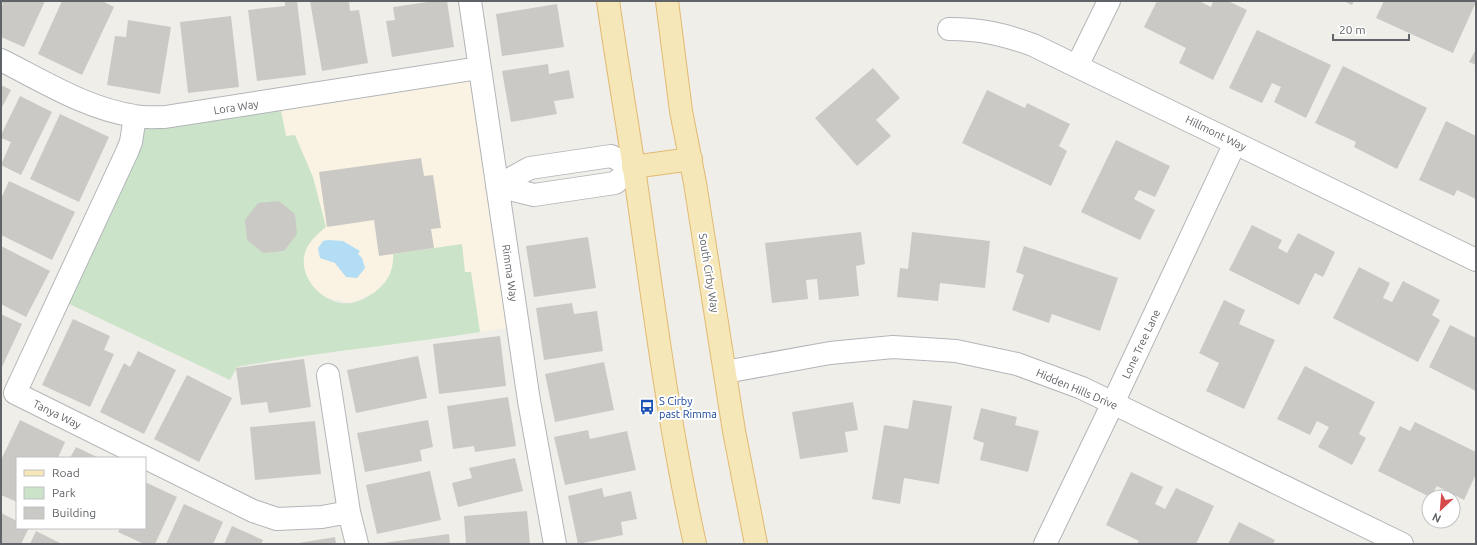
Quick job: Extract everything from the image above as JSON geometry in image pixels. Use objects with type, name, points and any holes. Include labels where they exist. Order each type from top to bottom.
[{"type":"main road","points":[[608,1],[655,324],[674,442],[695,544]]},
{"type":"main road","name":"South Cirby Way","points":[[667,1],[681,111],[691,158],[725,372],[756,544]]},
{"type":"main road","points":[[633,166],[691,158]]},
{"type":"street","name":"Rimma Way","points":[[470,1],[529,401],[555,544]]},
{"type":"street","points":[[1077,66],[1109,1]]},
{"type":"street","name":"Hillmont Way","points":[[949,29],[973,29],[1001,34],[1033,45],[1476,260]]},
{"type":"street","name":"Lora Way","points":[[1,60],[74,97],[103,109],[135,116],[165,117],[197,114],[480,68]]},
{"type":"street","name":"Tanya Way","points":[[135,116],[131,142],[127,152],[15,393],[144,457]]},
{"type":"street","name":"Lone Tree Lane","points":[[1045,544],[1113,403],[1235,142]]},
{"type":"street","points":[[497,186],[534,195],[615,183],[633,166]]},
{"type":"street","name":"Hidden Hills Drive","points":[[725,372],[830,354],[893,347],[956,352],[1017,364],[1082,388],[1402,544]]},
{"type":"street","points":[[328,375],[350,512],[357,544]]},
{"type":"street","name":"Tanya Way","points":[[146,458],[253,511],[277,519],[322,517],[350,512]]},
{"type":"shaded area","points":[[475,76],[513,327],[480,332],[471,272],[465,272],[461,244],[393,263],[390,275],[374,293],[351,303],[326,297],[315,289],[308,279],[304,269],[304,257],[308,245],[317,235],[294,135],[286,136],[280,105]]},
{"type":"green space","points":[[280,105],[286,136],[295,135],[313,177],[326,227],[311,241],[304,254],[304,265],[307,276],[312,285],[320,293],[340,303],[355,302],[371,295],[387,280],[391,272],[393,254],[462,244],[465,272],[471,272],[480,332],[297,357],[237,367],[230,380],[63,301],[140,121]]},
{"type":"water","points":[[323,241],[343,241],[360,251],[358,254],[362,258],[365,268],[357,278],[346,277],[335,263],[320,258],[318,248]]},
{"type":"building","points":[[1,1],[45,1],[24,47],[1,37],[1,8],[3,4]]},
{"type":"building","points":[[62,1],[102,1],[114,7],[82,75],[38,54]]},
{"type":"building","points":[[285,1],[297,1],[306,75],[257,81],[248,10],[285,6]]},
{"type":"building","points":[[310,1],[349,1],[350,11],[359,10],[368,63],[322,71]]},
{"type":"building","points":[[435,1],[447,1],[454,47],[392,57],[386,21],[395,20],[393,7]]},
{"type":"building","points":[[1157,1],[1199,1],[1211,7],[1213,1],[1228,1],[1247,10],[1213,80],[1179,63],[1186,48],[1144,27]]},
{"type":"building","points":[[1344,1],[1354,1],[1352,5]]},
{"type":"building","points":[[1384,1],[1476,2],[1453,53],[1376,18]]},
{"type":"building","points":[[557,4],[564,47],[502,56],[496,14]]},
{"type":"building","points":[[231,16],[239,87],[188,93],[180,22]]},
{"type":"building","points":[[128,20],[171,27],[160,94],[107,85],[115,36],[126,37]]},
{"type":"building","points":[[1257,30],[1331,65],[1306,118],[1274,102],[1281,87],[1272,83],[1262,103],[1229,88]]},
{"type":"building","points":[[1476,49],[1476,65],[1469,62]]},
{"type":"building","points":[[548,64],[549,74],[569,70],[574,98],[554,101],[557,114],[511,122],[502,71]]},
{"type":"building","points":[[1343,66],[1427,108],[1397,169],[1354,147],[1356,142],[1315,123]]},
{"type":"building","points":[[873,68],[900,98],[876,120],[891,136],[857,166],[815,118]]},
{"type":"building","points":[[1,85],[11,90],[1,109]]},
{"type":"building","points":[[987,90],[1025,108],[1027,103],[1070,124],[1059,146],[1067,151],[1051,186],[962,143]]},
{"type":"building","points":[[20,96],[52,112],[21,175],[1,165],[11,142],[1,138],[1,135]]},
{"type":"building","points":[[60,114],[109,137],[79,202],[30,179]]},
{"type":"building","points":[[1446,121],[1476,136],[1476,199],[1457,190],[1454,196],[1419,180]]},
{"type":"building","points":[[1116,140],[1170,166],[1155,197],[1139,190],[1134,199],[1155,210],[1140,240],[1081,212]]},
{"type":"building","points":[[421,158],[424,176],[433,175],[441,228],[431,229],[434,248],[379,256],[374,220],[327,227],[319,172]]},
{"type":"building","points":[[9,181],[75,212],[52,260],[1,235],[1,199]]},
{"type":"building","points":[[279,201],[295,214],[297,234],[284,251],[263,253],[247,240],[245,220],[258,203]]},
{"type":"building","points":[[1252,225],[1282,240],[1278,248],[1287,253],[1298,233],[1335,252],[1323,277],[1315,273],[1299,305],[1229,270]]},
{"type":"building","points":[[861,232],[865,264],[856,266],[859,296],[819,300],[817,279],[806,280],[808,299],[772,303],[765,243]]},
{"type":"building","points":[[912,232],[990,241],[985,288],[940,283],[938,301],[897,297],[900,268],[908,269]]},
{"type":"building","points":[[588,237],[596,288],[534,297],[526,246]]},
{"type":"building","points":[[1,246],[50,271],[26,317],[1,304]]},
{"type":"building","points":[[1024,246],[1118,278],[1100,331],[1052,314],[1049,323],[1012,310],[1024,275],[1016,272]]},
{"type":"building","points":[[1359,267],[1390,283],[1383,298],[1392,302],[1403,281],[1440,300],[1432,315],[1440,320],[1418,362],[1333,318]]},
{"type":"building","points":[[1224,300],[1245,310],[1239,324],[1275,340],[1244,409],[1206,391],[1219,363],[1199,353]]},
{"type":"building","points":[[572,303],[574,314],[597,311],[603,351],[544,360],[536,308]]},
{"type":"building","points":[[1,314],[22,324],[1,369]]},
{"type":"building","points":[[73,319],[110,336],[104,350],[114,354],[90,407],[42,385]]},
{"type":"building","points":[[1450,325],[1476,338],[1476,391],[1429,367]]},
{"type":"building","points":[[500,336],[506,386],[439,394],[433,344]]},
{"type":"building","points":[[138,351],[176,370],[144,434],[100,412],[124,363],[130,367]]},
{"type":"building","points":[[418,356],[427,398],[356,413],[347,370]]},
{"type":"building","points":[[304,359],[311,407],[269,413],[267,402],[241,405],[236,368]]},
{"type":"building","points":[[604,362],[614,410],[555,422],[545,374]]},
{"type":"building","points":[[1305,366],[1375,402],[1359,434],[1366,438],[1352,465],[1318,447],[1329,427],[1317,421],[1310,435],[1277,419]]},
{"type":"building","points":[[187,375],[232,398],[199,462],[154,439]]},
{"type":"building","points":[[508,397],[516,446],[475,452],[474,446],[453,449],[447,406]]},
{"type":"building","points":[[913,400],[952,406],[939,484],[904,478],[900,504],[872,499],[884,425],[908,429]]},
{"type":"building","points":[[853,402],[858,430],[845,432],[848,452],[800,459],[792,412]]},
{"type":"building","points":[[981,408],[1017,417],[1015,425],[1039,431],[1028,472],[980,460],[984,443],[973,439]]},
{"type":"building","points":[[20,420],[65,442],[58,457],[16,457],[16,502],[1,495],[1,460]]},
{"type":"building","points":[[428,420],[433,447],[420,450],[422,461],[365,472],[357,433]]},
{"type":"building","points":[[315,421],[321,474],[255,480],[250,427]]},
{"type":"building","points":[[1415,422],[1476,452],[1476,474],[1464,500],[1461,498],[1461,489],[1443,489],[1437,486],[1435,489],[1421,489],[1421,492],[1378,471],[1400,426],[1410,431]]},
{"type":"building","points":[[588,430],[590,439],[627,431],[636,470],[565,485],[554,437]]},
{"type":"building","points":[[76,447],[97,457],[71,457]]},
{"type":"building","points":[[515,458],[523,491],[458,507],[452,483],[472,478],[469,468]]},
{"type":"building","points":[[430,471],[441,520],[377,534],[366,485]]},
{"type":"building","points":[[1131,472],[1163,487],[1155,504],[1165,509],[1176,488],[1214,506],[1196,544],[1137,544],[1139,541],[1106,525]]},
{"type":"building","points":[[146,482],[177,497],[155,544],[144,544],[118,532],[120,529],[146,529]]},
{"type":"building","points":[[602,488],[604,497],[631,491],[637,519],[621,522],[623,535],[578,544],[568,496]]},
{"type":"building","points":[[184,504],[223,522],[213,544],[166,544]]},
{"type":"building","points":[[527,511],[530,544],[466,544],[464,516]]},
{"type":"building","points":[[1,513],[16,520],[16,529],[28,529],[21,544],[1,544]]},
{"type":"building","points":[[1239,522],[1275,540],[1273,544],[1228,544]]},
{"type":"building","points":[[232,526],[263,540],[261,544],[224,544]]},
{"type":"building","points":[[36,531],[62,544],[30,544]]},
{"type":"building","points":[[449,534],[450,544],[383,544],[383,543]]},
{"type":"building","points":[[335,537],[336,544],[299,544],[299,543]]},
{"type":"place","name":"S Cirby past Rimma","points":[[647,407]]}]
